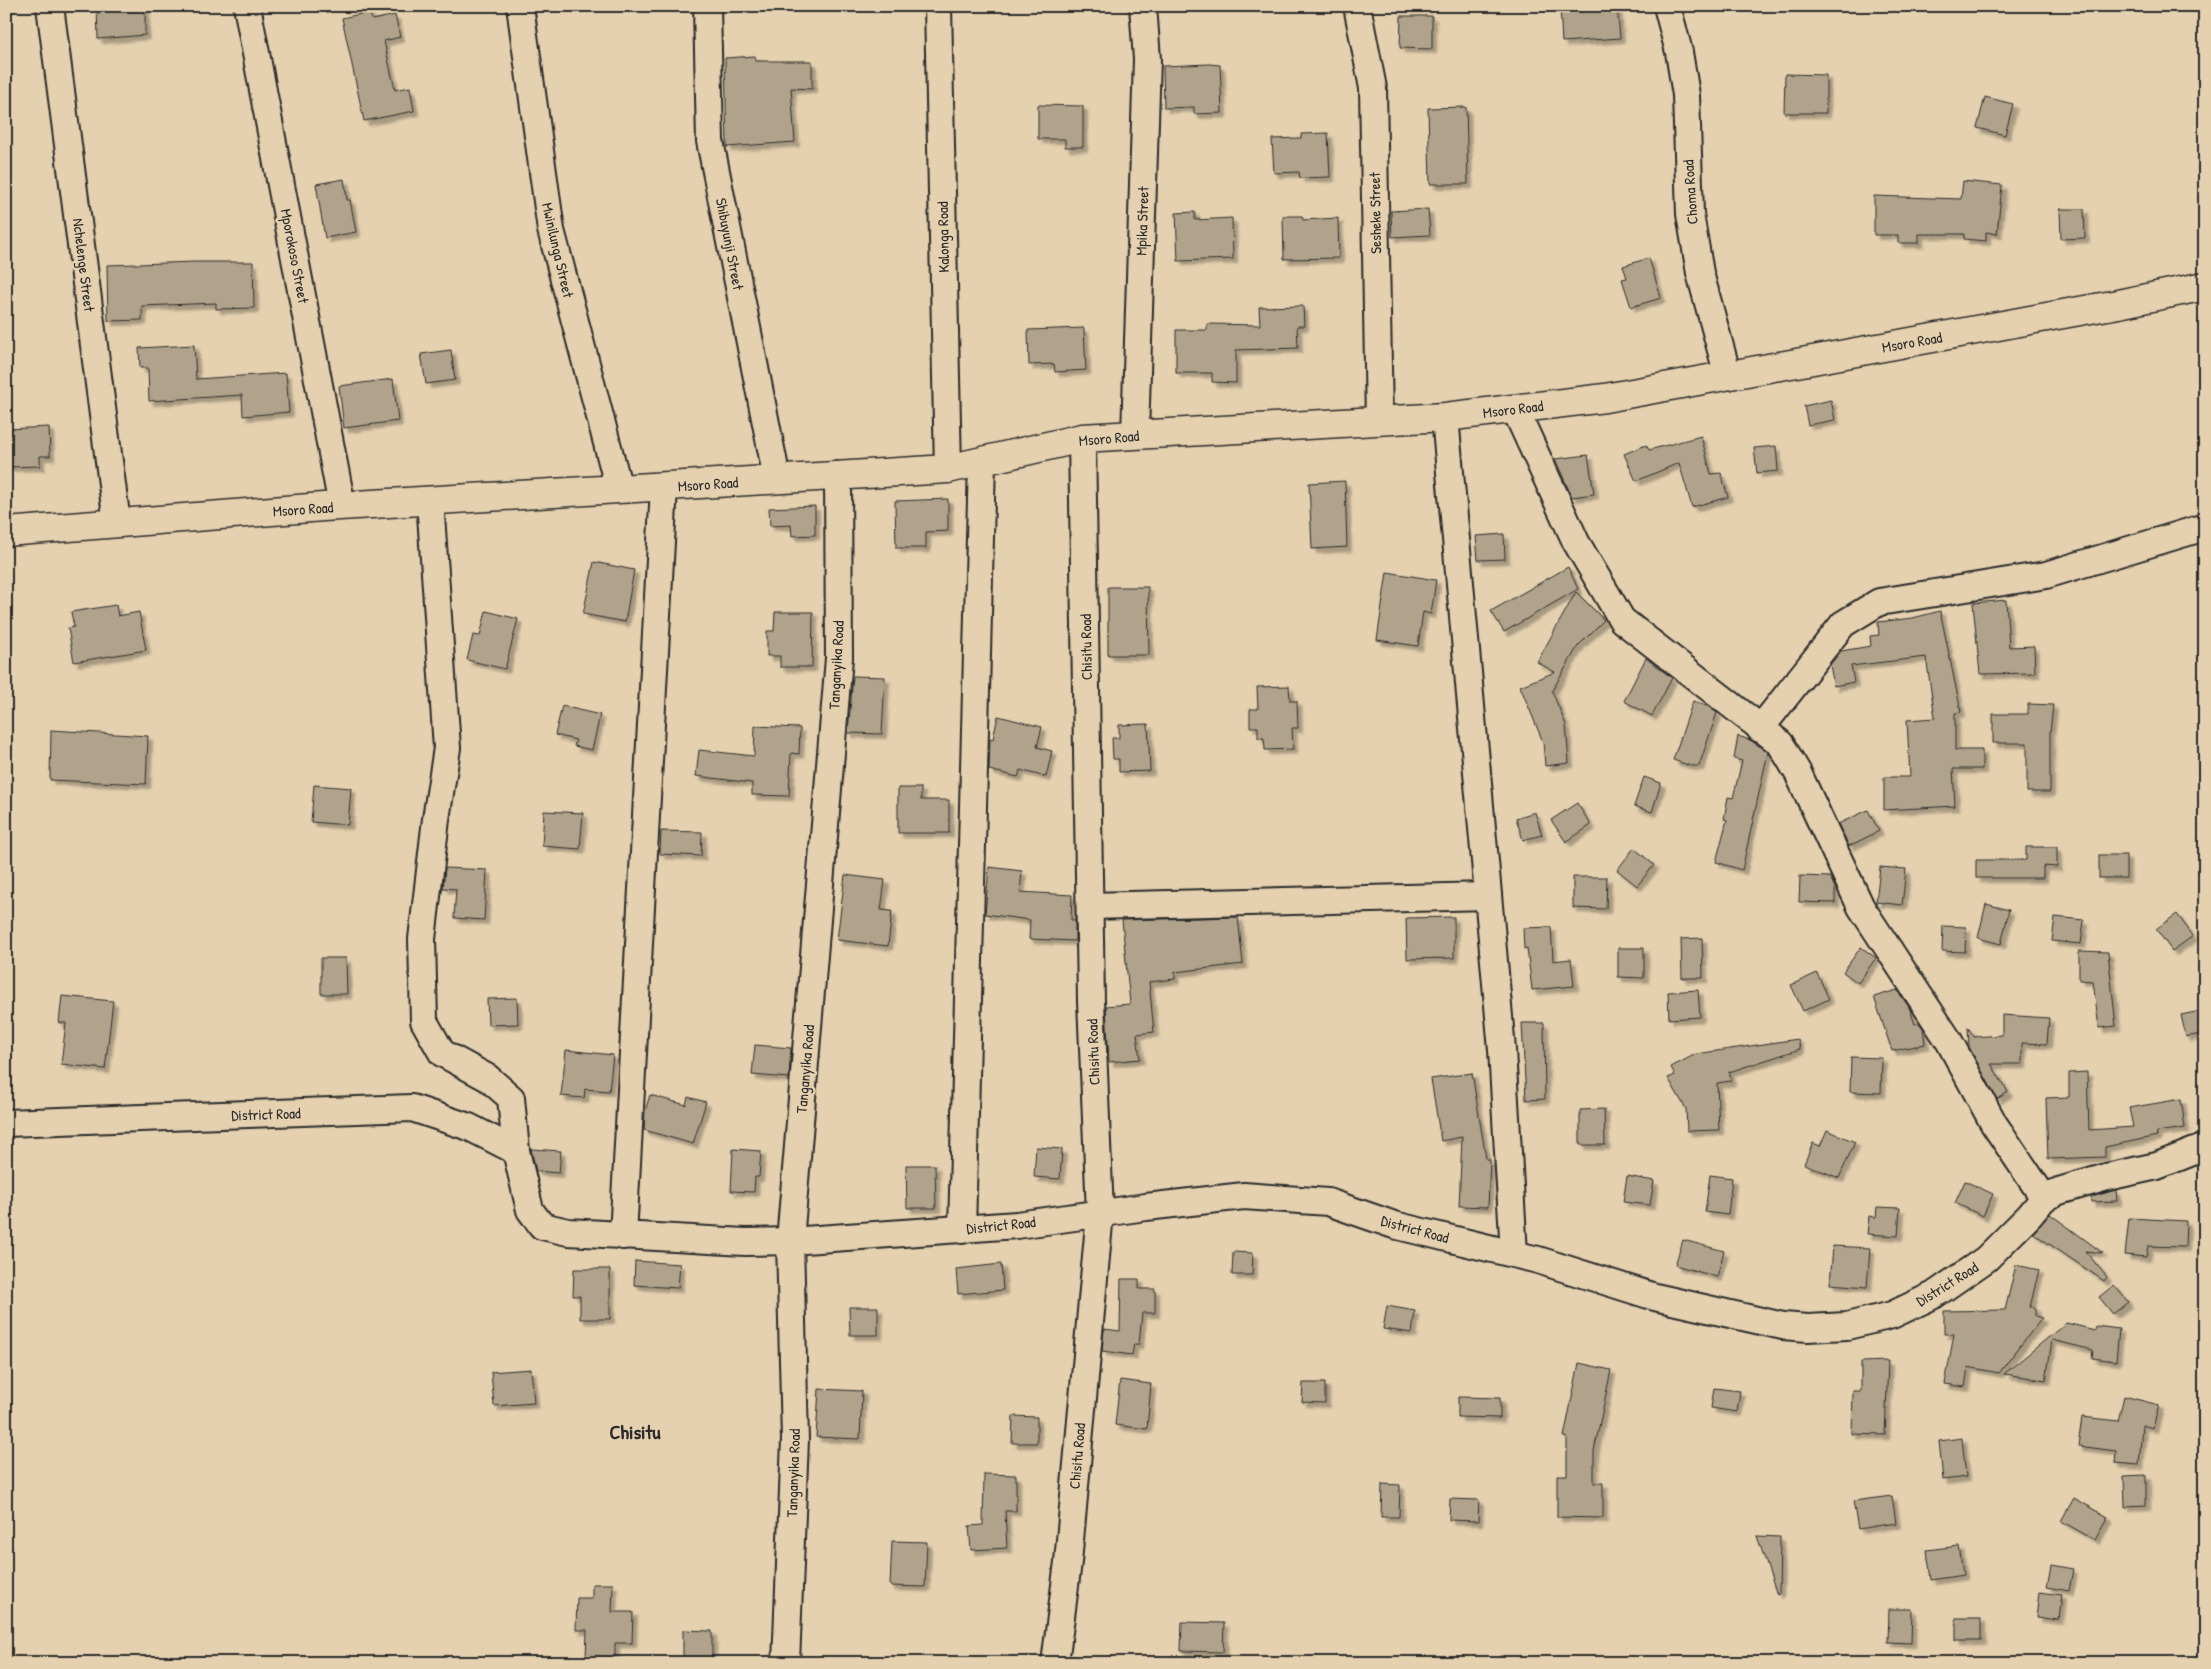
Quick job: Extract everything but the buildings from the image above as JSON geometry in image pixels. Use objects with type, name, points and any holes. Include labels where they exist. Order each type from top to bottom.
[{"type":"street","name":"Nchelenge Street","points":[[50,6],[117,523]]},
{"type":"street","name":"Mporokoso Street","points":[[247,6],[342,506]]},
{"type":"street","name":"Mwinilunga Street","points":[[520,6],[551,230],[619,489]]},
{"type":"street","name":"Shibuyunji Street","points":[[707,6],[710,141],[777,479]]},
{"type":"street","name":"Kalonga Road","points":[[938,6],[948,468]]},
{"type":"street","name":"Mpika Street","points":[[1135,435],[1147,59],[1143,6]]},
{"type":"street","name":"Sesheke Street","points":[[1357,6],[1373,88],[1379,421]]},
{"type":"street","name":"Choma Road","points":[[1667,6],[1679,52],[1686,95],[1690,214],[1700,273],[1728,376]]},
{"type":"street","name":"Msoro Road","points":[[6,532],[430,500],[948,468],[1082,438],[1445,417],[1605,398],[2118,304],[2205,286]]},
{"type":"street","points":[[1515,409],[1576,542],[1622,620],[1780,743],[1798,773],[1861,907],[1949,1041],[1994,1124],[2044,1198],[2097,1180],[2157,1166],[2205,1147]]},
{"type":"street","points":[[1445,417],[1502,1050],[1514,1254]]},
{"type":"street","name":"Chisitu Road","points":[[1055,1663],[1068,1562],[1100,1213],[1090,906],[1082,438]]},
{"type":"street","points":[[962,1230],[982,461]]},
{"type":"street","name":"Tanganyika Road","points":[[786,1663],[795,1440],[790,1241],[839,658],[838,475]]},
{"type":"street","points":[[623,1236],[664,487]]},
{"type":"street","name":"District Road","points":[[430,500],[447,748],[436,819],[422,939],[424,1021],[442,1054],[488,1078],[511,1098],[516,1151],[530,1210],[542,1226],[568,1232],[623,1236],[745,1242],[790,1241],[962,1230],[1244,1196],[1328,1202],[1394,1225],[1514,1254],[1655,1297],[1783,1326],[1808,1328],[1847,1326],[1892,1315],[1934,1295],[1986,1259],[2030,1215],[2044,1198]]},
{"type":"street","points":[[1760,728],[1843,624],[1879,602],[2046,575],[2205,527]]},
{"type":"street","points":[[1090,906],[1488,896]]},
{"type":"street","name":"District Road","points":[[6,1123],[412,1108],[469,1127],[516,1151]]},
{"type":"district","name":"Chisitu","points":[[635,1431]]}]
